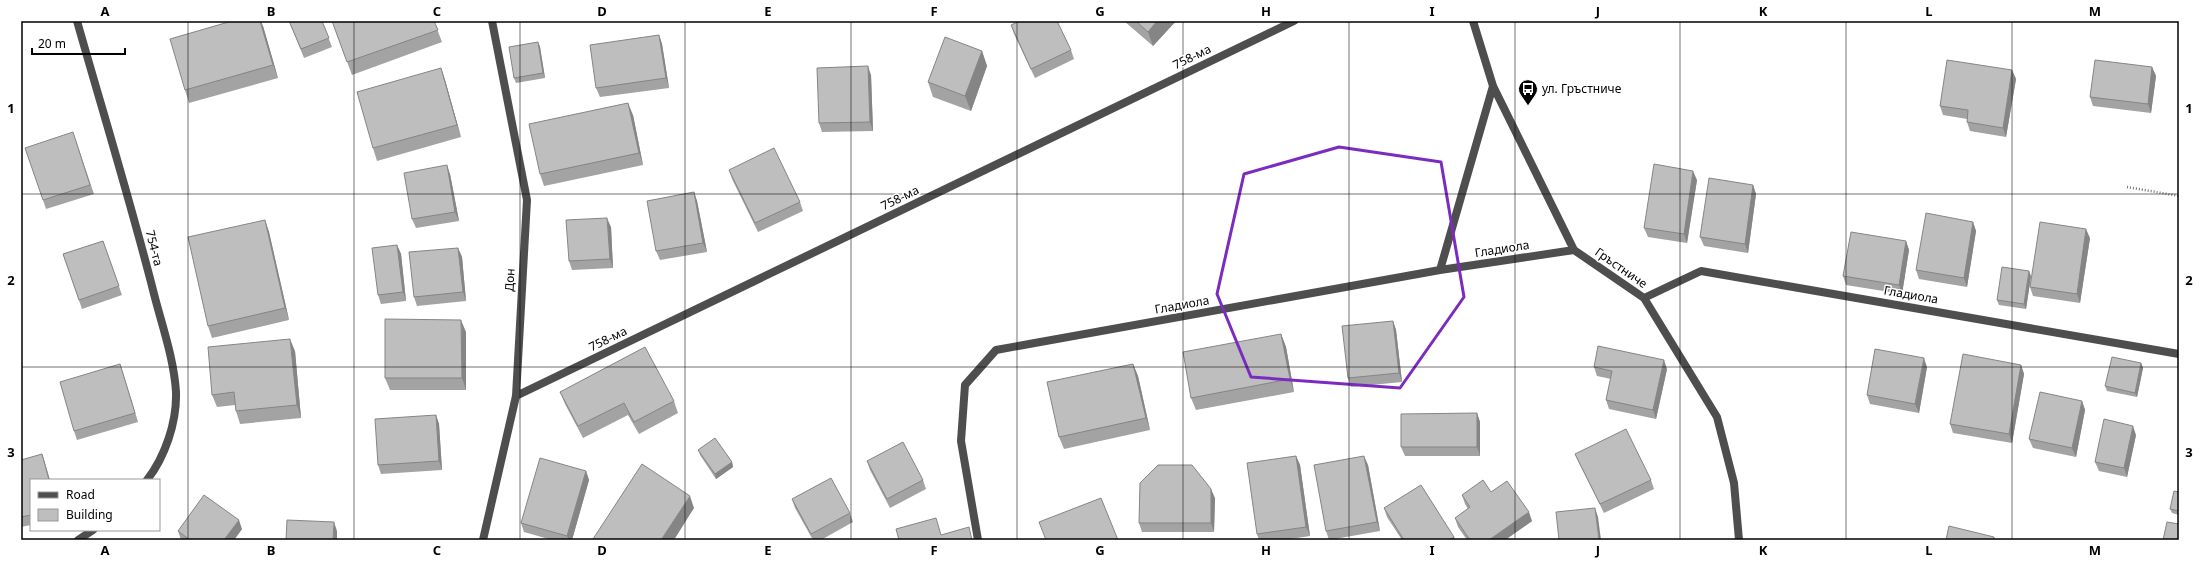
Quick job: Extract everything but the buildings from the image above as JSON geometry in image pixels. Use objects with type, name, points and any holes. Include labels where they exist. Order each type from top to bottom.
[{"type":"street","name":"754-та","points":[[77,21],[129,197],[171,362],[176,393],[173,422],[165,448],[148,479]]},
{"type":"street","name":"Дон","points":[[483,540],[516,396],[527,200],[492,21]]},
{"type":"street","name":"758-ма","points":[[516,396],[1294,21]]},
{"type":"street","name":"Гръстниче","points":[[1473,21],[1493,86],[1574,250],[1644,298],[1717,417],[1734,483],[1739,540]]},
{"type":"street","points":[[1440,270],[1493,86]]},
{"type":"street","name":"Гладиола","points":[[978,540],[961,441],[965,385],[996,350],[1440,270],[1574,250]]},
{"type":"street","name":"Гладиола","points":[[1644,298],[1701,271],[2179,354]]},
{"type":"street","points":[[78,540],[92,531]]},
{"type":"path","points":[[2127,187],[2179,196]]},
{"type":"highlighted area","points":[[1339,147],[1441,162],[1464,297],[1400,388],[1251,377],[1217,294],[1244,174]]},
{"type":"place","name":"ул. Гръстниче","points":[[1528,106]]}]
